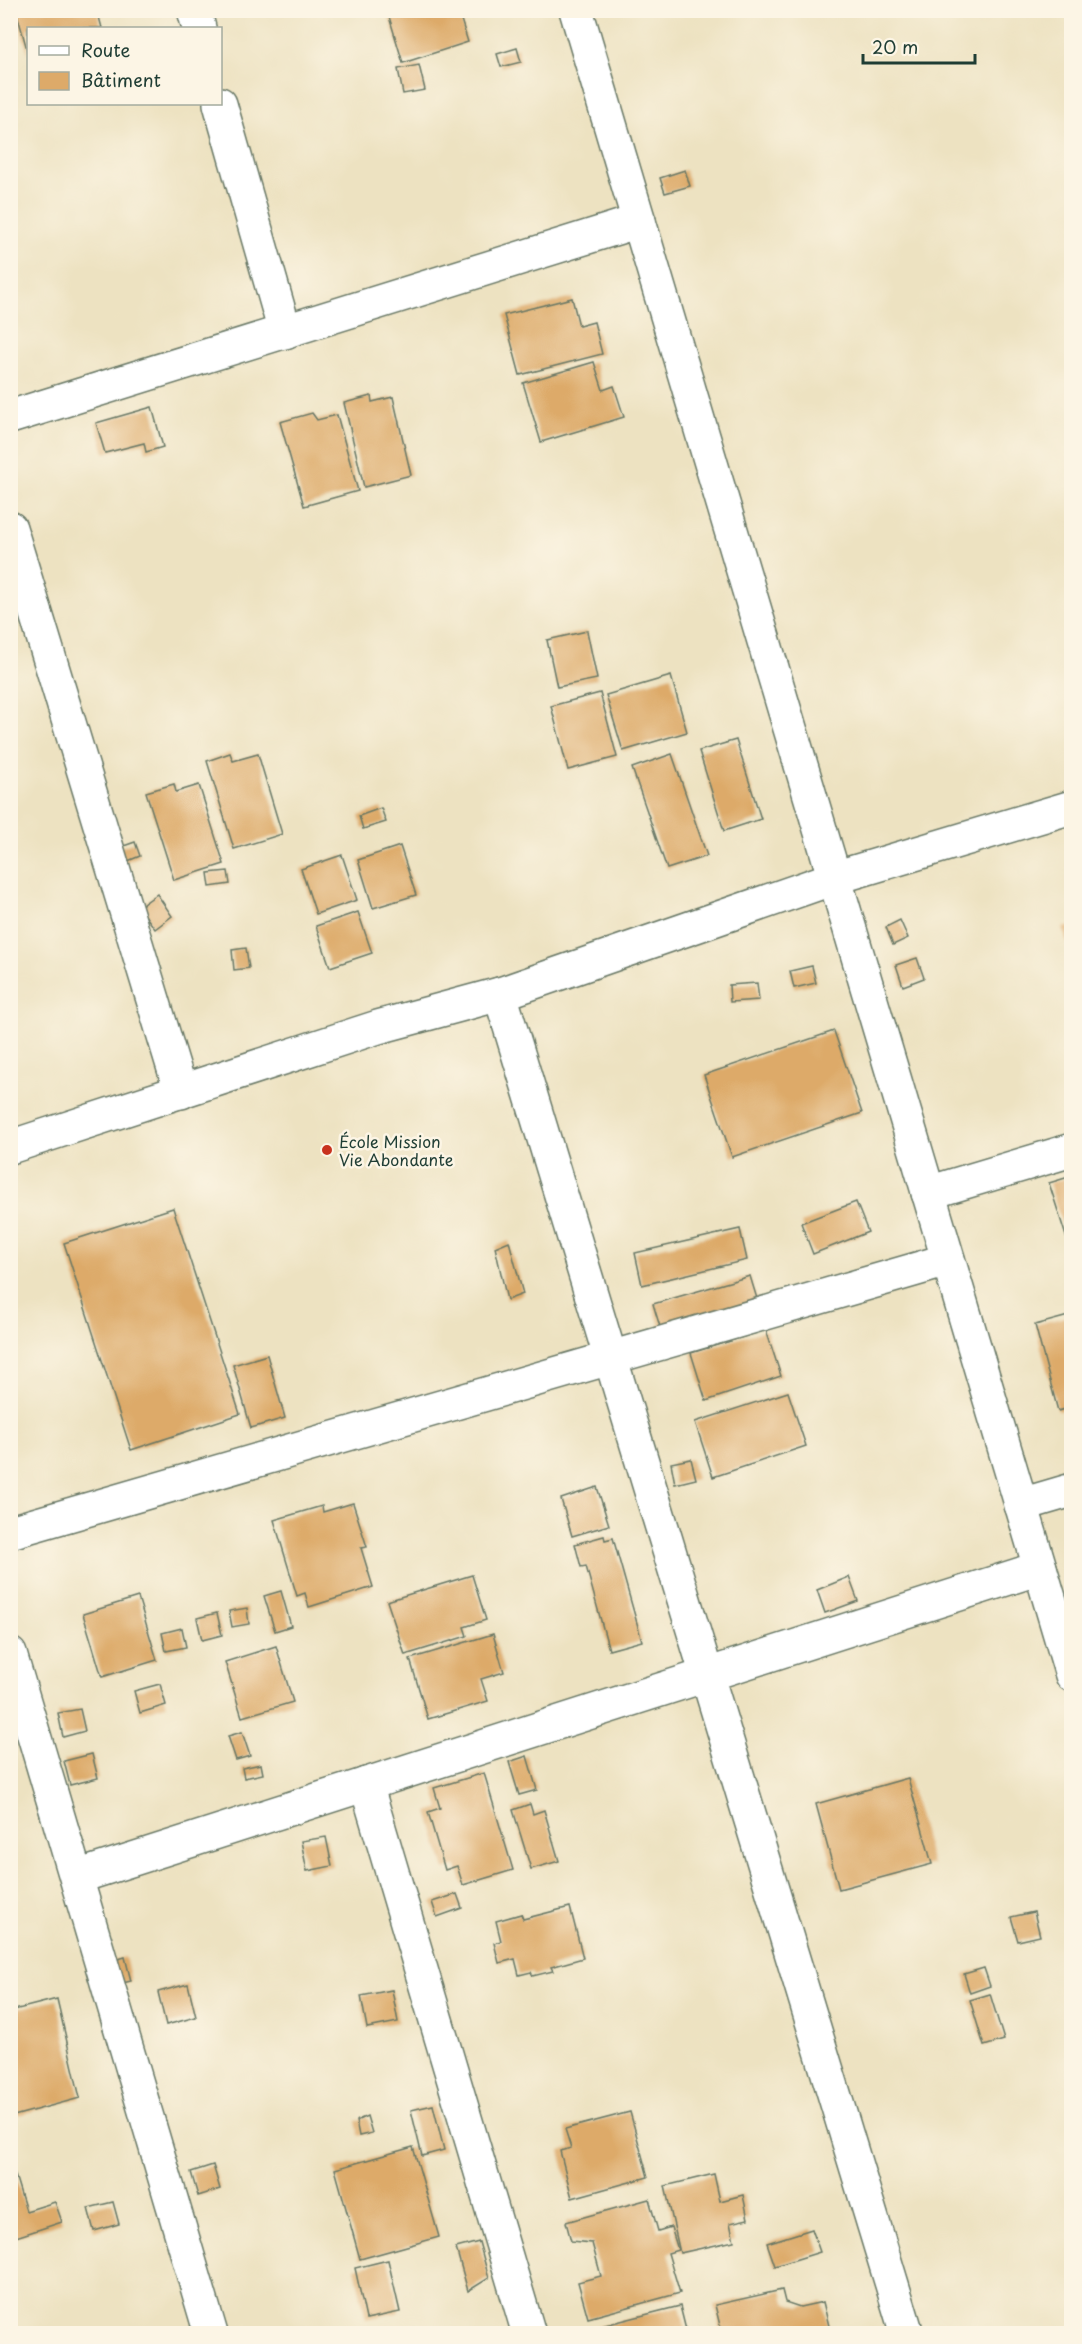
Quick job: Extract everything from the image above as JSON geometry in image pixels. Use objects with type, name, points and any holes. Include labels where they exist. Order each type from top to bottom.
[{"type":"street","points":[[194,10],[199,27]]},
{"type":"street","points":[[576,10],[1071,1675]]},
{"type":"street","points":[[220,105],[285,332]]},
{"type":"street","points":[[10,417],[639,221]]},
{"type":"street","points":[[10,528],[181,1092]]},
{"type":"street","points":[[10,1147],[378,1027],[500,994],[834,878],[1071,807]]},
{"type":"street","points":[[500,994],[907,2334]]},
{"type":"street","points":[[928,1193],[1071,1150]]},
{"type":"street","points":[[10,1532],[948,1260]]},
{"type":"street","points":[[1021,1506],[1071,1490]]},
{"type":"street","points":[[77,1877],[1040,1568]]},
{"type":"street","points":[[10,1654],[211,2334]]},
{"type":"street","points":[[366,1784],[529,2334]]},
{"type":"building","points":[[16,10],[108,10],[99,17],[102,27],[27,27],[27,49]]},
{"type":"building","points":[[387,10],[458,10],[468,42],[403,63]]},
{"type":"building","points":[[517,48],[521,62],[501,67],[497,54]]},
{"type":"building","points":[[419,65],[425,90],[403,94],[398,69]]},
{"type":"building","points":[[685,170],[690,186],[665,193],[660,178]]},
{"type":"building","points":[[572,298],[579,326],[594,322],[602,354],[520,375],[504,315]]},
{"type":"building","points":[[594,362],[603,390],[614,386],[624,417],[541,442],[523,383]]},
{"type":"building","points":[[371,396],[372,402],[393,397],[411,475],[364,487],[344,403]]},
{"type":"building","points":[[152,407],[163,447],[146,452],[144,443],[105,453],[96,423]]},
{"type":"building","points":[[312,413],[317,420],[337,415],[358,491],[304,506],[280,422]]},
{"type":"building","points":[[587,631],[597,679],[557,687],[547,640]]},
{"type":"building","points":[[671,676],[687,732],[623,751],[606,695]]},
{"type":"building","points":[[600,693],[617,757],[568,770],[551,706]]},
{"type":"building","points":[[736,740],[761,819],[724,831],[699,751]]},
{"type":"building","points":[[230,753],[233,761],[258,754],[282,834],[234,849],[207,761]]},
{"type":"building","points":[[672,754],[707,856],[667,869],[632,768]]},
{"type":"building","points":[[174,784],[176,792],[199,785],[224,864],[174,880],[146,792]]},
{"type":"building","points":[[381,808],[386,822],[363,829],[359,816]]},
{"type":"building","points":[[135,842],[140,856],[123,863],[118,848]]},
{"type":"building","points":[[400,846],[416,895],[373,908],[358,860]]},
{"type":"building","points":[[342,855],[357,900],[316,914],[301,869]]},
{"type":"building","points":[[228,871],[230,884],[210,887],[208,873]]},
{"type":"building","points":[[157,894],[172,916],[155,929],[139,907]]},
{"type":"building","points":[[358,912],[372,953],[330,967],[316,926]]},
{"type":"building","points":[[900,920],[908,938],[893,945],[886,927]]},
{"type":"building","points":[[1072,926],[1072,942],[1067,943],[1063,928]]},
{"type":"building","points":[[246,948],[249,968],[234,970],[232,950]]},
{"type":"building","points":[[917,958],[924,978],[903,986],[896,965]]},
{"type":"building","points":[[812,966],[816,983],[794,988],[790,971]]},
{"type":"building","points":[[757,983],[759,1000],[730,1002],[729,985]]},
{"type":"building","points":[[834,1031],[862,1113],[732,1157],[704,1075]]},
{"type":"building","points":[[1072,1176],[1072,1252],[1071,1252],[1049,1183]]},
{"type":"building","points":[[856,1202],[868,1232],[813,1254],[801,1223]]},
{"type":"building","points":[[173,1208],[240,1414],[131,1450],[64,1243]]},
{"type":"building","points":[[740,1229],[747,1260],[642,1285],[635,1253]]},
{"type":"building","points":[[509,1241],[523,1294],[507,1300],[495,1247]]},
{"type":"building","points":[[750,1276],[758,1302],[661,1330],[653,1304]]},
{"type":"building","points":[[1072,1315],[1072,1407],[1058,1411],[1035,1325]]},
{"type":"building","points":[[766,1330],[781,1376],[706,1401],[691,1353]]},
{"type":"building","points":[[267,1355],[285,1418],[251,1428],[233,1365]]},
{"type":"building","points":[[788,1392],[806,1446],[713,1477],[695,1422]]},
{"type":"building","points":[[691,1459],[696,1479],[675,1484],[671,1463]]},
{"type":"building","points":[[597,1487],[609,1525],[572,1536],[561,1499]]},
{"type":"building","points":[[353,1503],[367,1547],[361,1548],[373,1587],[309,1607],[305,1593],[297,1596],[274,1520],[322,1506],[323,1512]]},
{"type":"building","points":[[604,1536],[605,1540],[613,1538],[642,1641],[609,1650],[586,1566],[581,1567],[575,1544]]},
{"type":"building","points":[[472,1575],[486,1620],[464,1627],[467,1636],[405,1655],[387,1601]]},
{"type":"building","points":[[849,1577],[858,1601],[825,1613],[817,1590]]},
{"type":"building","points":[[281,1591],[291,1626],[275,1631],[264,1596]]},
{"type":"building","points":[[138,1597],[157,1660],[102,1677],[83,1614]]},
{"type":"building","points":[[247,1608],[249,1624],[232,1627],[229,1611]]},
{"type":"building","points":[[217,1613],[222,1635],[202,1640],[197,1618]]},
{"type":"building","points":[[182,1628],[186,1647],[166,1651],[162,1633]]},
{"type":"building","points":[[493,1634],[504,1672],[481,1679],[488,1701],[428,1719],[410,1659]]},
{"type":"building","points":[[276,1646],[293,1702],[242,1717],[225,1662]]},
{"type":"building","points":[[160,1684],[166,1705],[140,1713],[134,1691]]},
{"type":"building","points":[[80,1709],[85,1731],[63,1737],[58,1713]]},
{"type":"building","points":[[242,1732],[250,1756],[236,1760],[228,1736]]},
{"type":"building","points":[[92,1754],[98,1778],[70,1785],[64,1761]]},
{"type":"building","points":[[527,1756],[537,1790],[519,1795],[509,1762]]},
{"type":"building","points":[[261,1764],[263,1774],[244,1778],[242,1768]]},
{"type":"building","points":[[484,1773],[513,1870],[463,1885],[457,1866],[445,1870],[428,1812],[440,1808],[434,1788]]},
{"type":"building","points":[[908,1778],[932,1864],[839,1889],[816,1804]]},
{"type":"building","points":[[530,1804],[533,1814],[544,1810],[559,1861],[531,1869],[513,1810]]},
{"type":"building","points":[[326,1837],[332,1866],[307,1871],[301,1841]]},
{"type":"building","points":[[457,1894],[462,1908],[437,1917],[432,1902]]},
{"type":"building","points":[[570,1907],[583,1958],[551,1967],[553,1971],[533,1976],[531,1972],[519,1975],[515,1959],[499,1963],[494,1943],[501,1941],[496,1921],[521,1914],[523,1919]]},
{"type":"building","points":[[1034,1912],[1040,1936],[1018,1941],[1011,1917]]},
{"type":"building","points":[[125,1957],[131,1981],[114,1985],[108,1962]]},
{"type":"building","points":[[984,1968],[990,1986],[970,1993],[964,1974]]},
{"type":"building","points":[[188,1984],[196,2017],[166,2025],[158,1992]]},
{"type":"building","points":[[392,1990],[398,2022],[367,2028],[361,1996]]},
{"type":"building","points":[[990,1994],[1004,2040],[984,2046],[970,2000]]},
{"type":"building","points":[[57,1999],[80,2098],[10,2117],[10,2011]]},
{"type":"building","points":[[433,2105],[444,2150],[422,2156],[411,2110]]},
{"type":"building","points":[[630,2112],[648,2177],[572,2198],[560,2151],[571,2148],[565,2129]]},
{"type":"building","points":[[367,2116],[372,2133],[359,2136],[356,2121]]},
{"type":"building","points":[[413,2147],[439,2237],[360,2259],[335,2169]]},
{"type":"building","points":[[11,2162],[26,2211],[55,2202],[62,2222],[10,2239]]},
{"type":"building","points":[[213,2165],[220,2189],[198,2196],[191,2172]]},
{"type":"building","points":[[714,2174],[720,2201],[743,2195],[748,2219],[730,2223],[734,2241],[680,2253],[665,2186]]},
{"type":"building","points":[[649,2199],[658,2231],[671,2227],[678,2250],[668,2253],[680,2293],[588,2318],[578,2282],[601,2276],[592,2243],[571,2241],[566,2222]]},
{"type":"building","points":[[113,2202],[119,2224],[94,2231],[88,2208]]},
{"type":"building","points":[[812,2229],[820,2252],[775,2266],[767,2243]]},
{"type":"building","points":[[479,2242],[489,2278],[468,2291],[456,2248]]},
{"type":"building","points":[[388,2260],[400,2312],[366,2319],[355,2268]]},
{"type":"building","points":[[782,2290],[785,2302],[800,2307],[823,2302],[831,2334],[722,2334],[715,2305]]},
{"type":"building","points":[[680,2306],[687,2334],[599,2334],[597,2327]]},
{"type":"place","name":"École Mission Vie Abondante","points":[[327,1150]]}]
